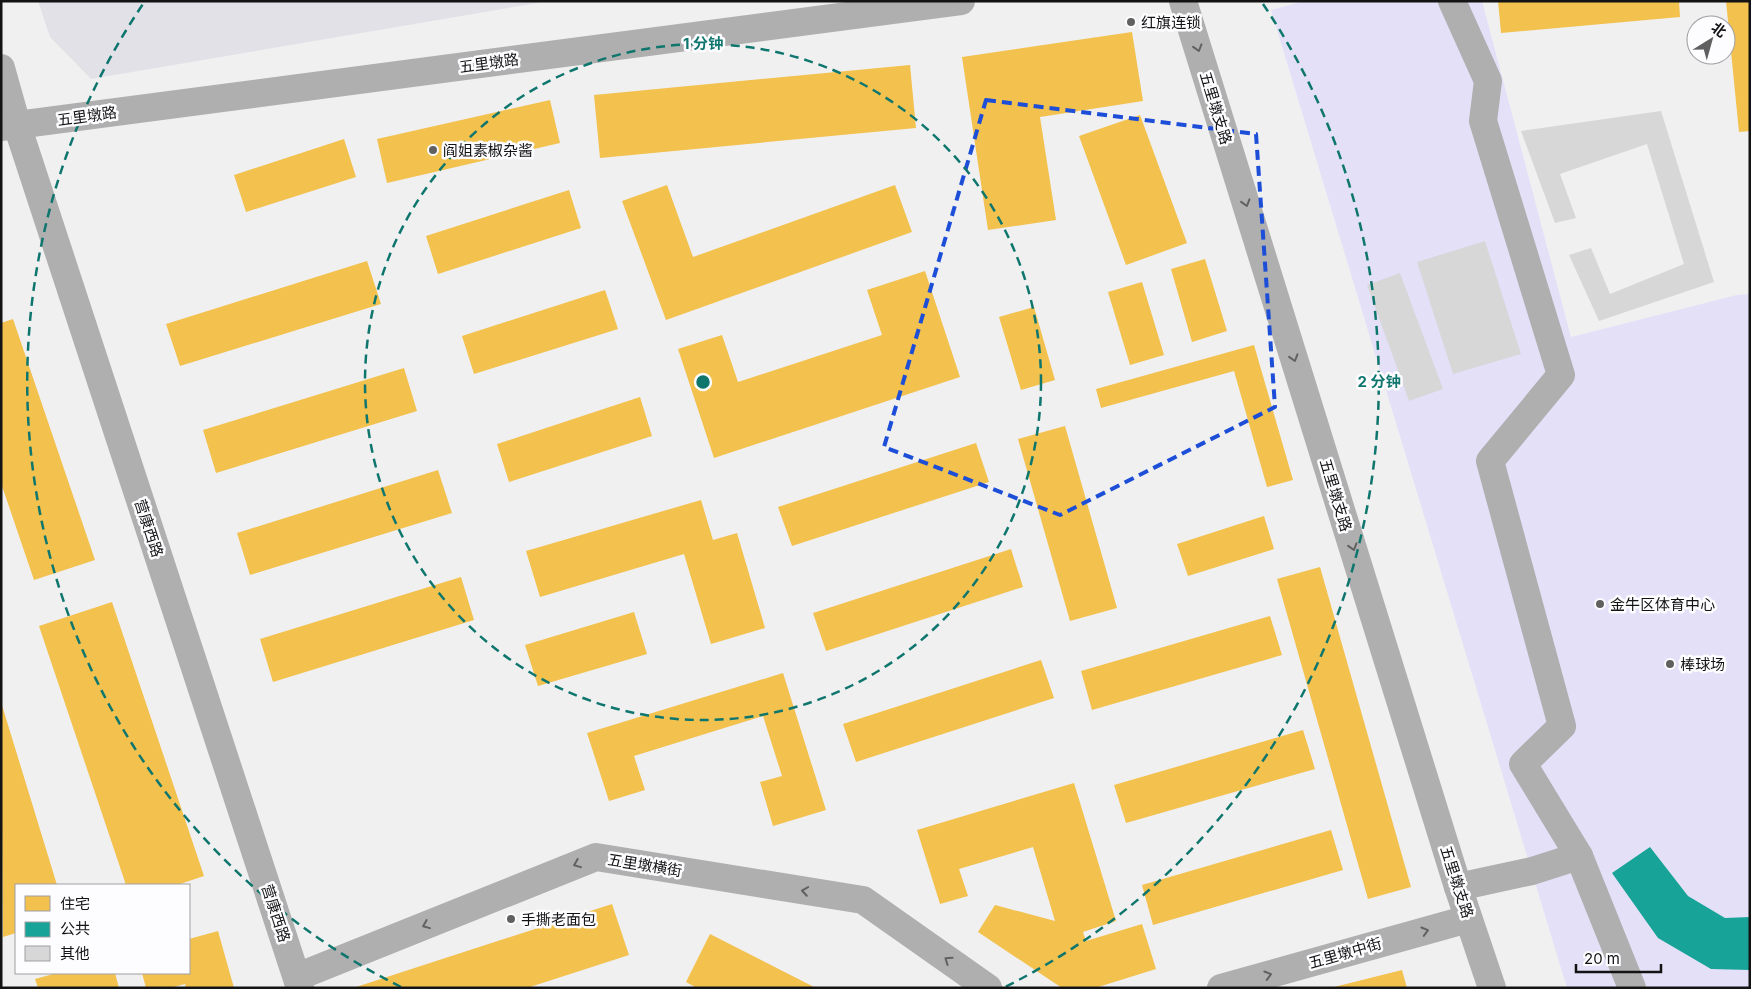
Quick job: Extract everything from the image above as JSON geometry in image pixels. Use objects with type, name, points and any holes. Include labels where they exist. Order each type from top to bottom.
[{"type":"street","name":"五里墩路","points":[[9,126],[960,1]]},
{"type":"street","name":"五里墩支路","points":[[1183,1],[1468,919],[1492,988]]},
{"type":"street","points":[[1452,1],[1488,81],[1483,121],[1561,375],[1490,461],[1562,726],[1523,764],[1579,856],[1632,988]]},
{"type":"street","name":"营康西路","points":[[1,68],[9,126],[298,983]]},
{"type":"street","points":[[1458,887],[1532,871],[1579,856]]},
{"type":"street","name":"五里墩横街","points":[[298,983],[596,857],[862,900],[988,988]]},
{"type":"street","name":"五里墩中街","points":[[1221,988],[1468,919]]},
{"type":"highlighted area","points":[[986,100],[1256,134],[1275,407],[1060,515],[884,447]]},
{"type":"shaded area","points":[[38,1],[549,1],[91,79],[50,37]]},
{"type":"shaded area","name":"金牛区体育中心","points":[[1305,1],[1482,1],[1571,337],[1737,295],[1750,294],[1750,988],[1567,988],[1271,10]]},
{"type":"building: 住宅","points":[[1498,1],[1679,1],[1680,17],[1501,33]]},
{"type":"building: 住宅","points":[[1726,1],[1750,1],[1750,131],[1739,132],[1732,65],[1736,65],[1736,15],[1727,15]]},
{"type":"building: 住宅","points":[[1132,32],[1143,101],[1040,117],[1056,220],[988,230],[962,57]]},
{"type":"building: 住宅","points":[[910,65],[916,128],[600,158],[594,95]]},
{"type":"building: 住宅","points":[[550,100],[560,143],[387,183],[377,139]]},
{"type":"building: 住宅","points":[[1140,115],[1187,243],[1126,265],[1079,136]]},
{"type":"building: 住宅","points":[[344,139],[356,177],[246,212],[234,175]]},
{"type":"building: 住宅","points":[[667,185],[693,257],[895,185],[912,232],[666,320],[622,201]]},
{"type":"building: 住宅","points":[[569,190],[581,228],[438,274],[426,236]]},
{"type":"building: 住宅","points":[[1205,259],[1227,331],[1192,342],[1171,269]]},
{"type":"building: 住宅","points":[[367,261],[381,304],[180,366],[166,324]]},
{"type":"building: 住宅","points":[[925,271],[960,377],[714,458],[678,349],[722,335],[738,382],[882,335],[867,290]]},
{"type":"building: 住宅","points":[[1142,282],[1164,355],[1130,365],[1108,292]]},
{"type":"building: 住宅","points":[[605,290],[618,329],[474,374],[462,336]]},
{"type":"building: 住宅","points":[[1034,307],[1055,380],[1021,390],[999,317]]},
{"type":"building: 住宅","points":[[13,319],[95,560],[34,580],[1,483],[1,323]]},
{"type":"building: 住宅","points":[[1254,345],[1293,480],[1267,487],[1234,371],[1101,408],[1096,389]]},
{"type":"building: 住宅","points":[[404,368],[417,411],[216,473],[203,430]]},
{"type":"building: 住宅","points":[[640,397],[652,436],[509,482],[497,444]]},
{"type":"building: 住宅","points":[[1065,426],[1117,608],[1070,621],[1018,439]]},
{"type":"building: 住宅","points":[[976,443],[989,482],[792,546],[778,507]]},
{"type":"building: 住宅","points":[[438,470],[452,513],[250,575],[237,533]]},
{"type":"building: 住宅","points":[[701,500],[713,540],[737,533],[765,628],[711,644],[684,554],[540,597],[526,551]]},
{"type":"building: 住宅","points":[[1264,516],[1274,549],[1188,576],[1177,544]]},
{"type":"building: 住宅","points":[[1011,549],[1023,587],[826,651],[813,613]]},
{"type":"building: 住宅","points":[[1320,567],[1411,887],[1368,899],[1277,579]]},
{"type":"building: 住宅","points":[[461,577],[474,620],[273,682],[260,639]]},
{"type":"building: 住宅","points":[[112,602],[204,876],[180,884],[126,884],[39,626]]},
{"type":"building: 住宅","points":[[634,612],[647,654],[538,686],[525,645]]},
{"type":"building: 住宅","points":[[1270,616],[1282,655],[1092,710],[1081,671]]},
{"type":"building: 住宅","points":[[1041,660],[1054,698],[856,762],[843,724]]},
{"type":"building: 住宅","points":[[783,673],[826,810],[773,826],[760,782],[782,776],[763,716],[634,756],[645,790],[609,801],[587,733]]},
{"type":"building: 住宅","points":[[1,702],[57,884],[15,884],[15,933],[3,937]]},
{"type":"building: 住宅","points":[[1303,730],[1315,769],[1126,823],[1114,785]]},
{"type":"building: 住宅","points":[[1074,783],[1116,921],[1083,932],[1086,941],[1142,924],[1156,969],[1095,988],[1062,988],[978,932],[995,905],[1055,921],[1033,847],[959,869],[968,896],[940,904],[917,830]]},
{"type":"building: 住宅","points":[[1331,830],[1343,870],[1153,925],[1142,885]]},
{"type":"building: 住宅","points":[[612,904],[629,955],[527,988],[353,988]]},
{"type":"building: 住宅","points":[[218,931],[234,988],[186,988],[185,984],[170,988],[146,988],[142,974],[190,974],[190,939]]},
{"type":"building: 住宅","points":[[710,934],[816,988],[697,988],[686,982]]},
{"type":"building: 住宅","points":[[1402,970],[1407,988],[1334,988],[1334,987]]},
{"type":"building: 住宅","points":[[53,974],[115,974],[119,988],[38,988],[35,979]]},
{"type":"building: 公共","points":[[1650,847],[1688,896],[1725,918],[1750,917],[1750,970],[1711,969],[1658,938],[1612,873]]},
{"type":"building: 其他","points":[[1661,111],[1714,282],[1599,321],[1569,255],[1591,248],[1610,294],[1684,264],[1647,144],[1560,174],[1576,218],[1555,223],[1521,131]]},
{"type":"building: 其他","points":[[1485,241],[1521,354],[1453,374],[1417,262]]},
{"type":"building: 其他","points":[[1400,273],[1443,389],[1409,401],[1367,285]]},
{"type":"place","name":"红旗连锁","points":[[1131,22]]},
{"type":"place","name":"阎姐素椒杂酱","points":[[433,150]]},
{"type":"place","name":"金牛区体育中心","points":[[1600,604]]},
{"type":"place","name":"棒球场","points":[[1670,664]]},
{"type":"place","name":"手撕老面包","points":[[511,919]]}]
